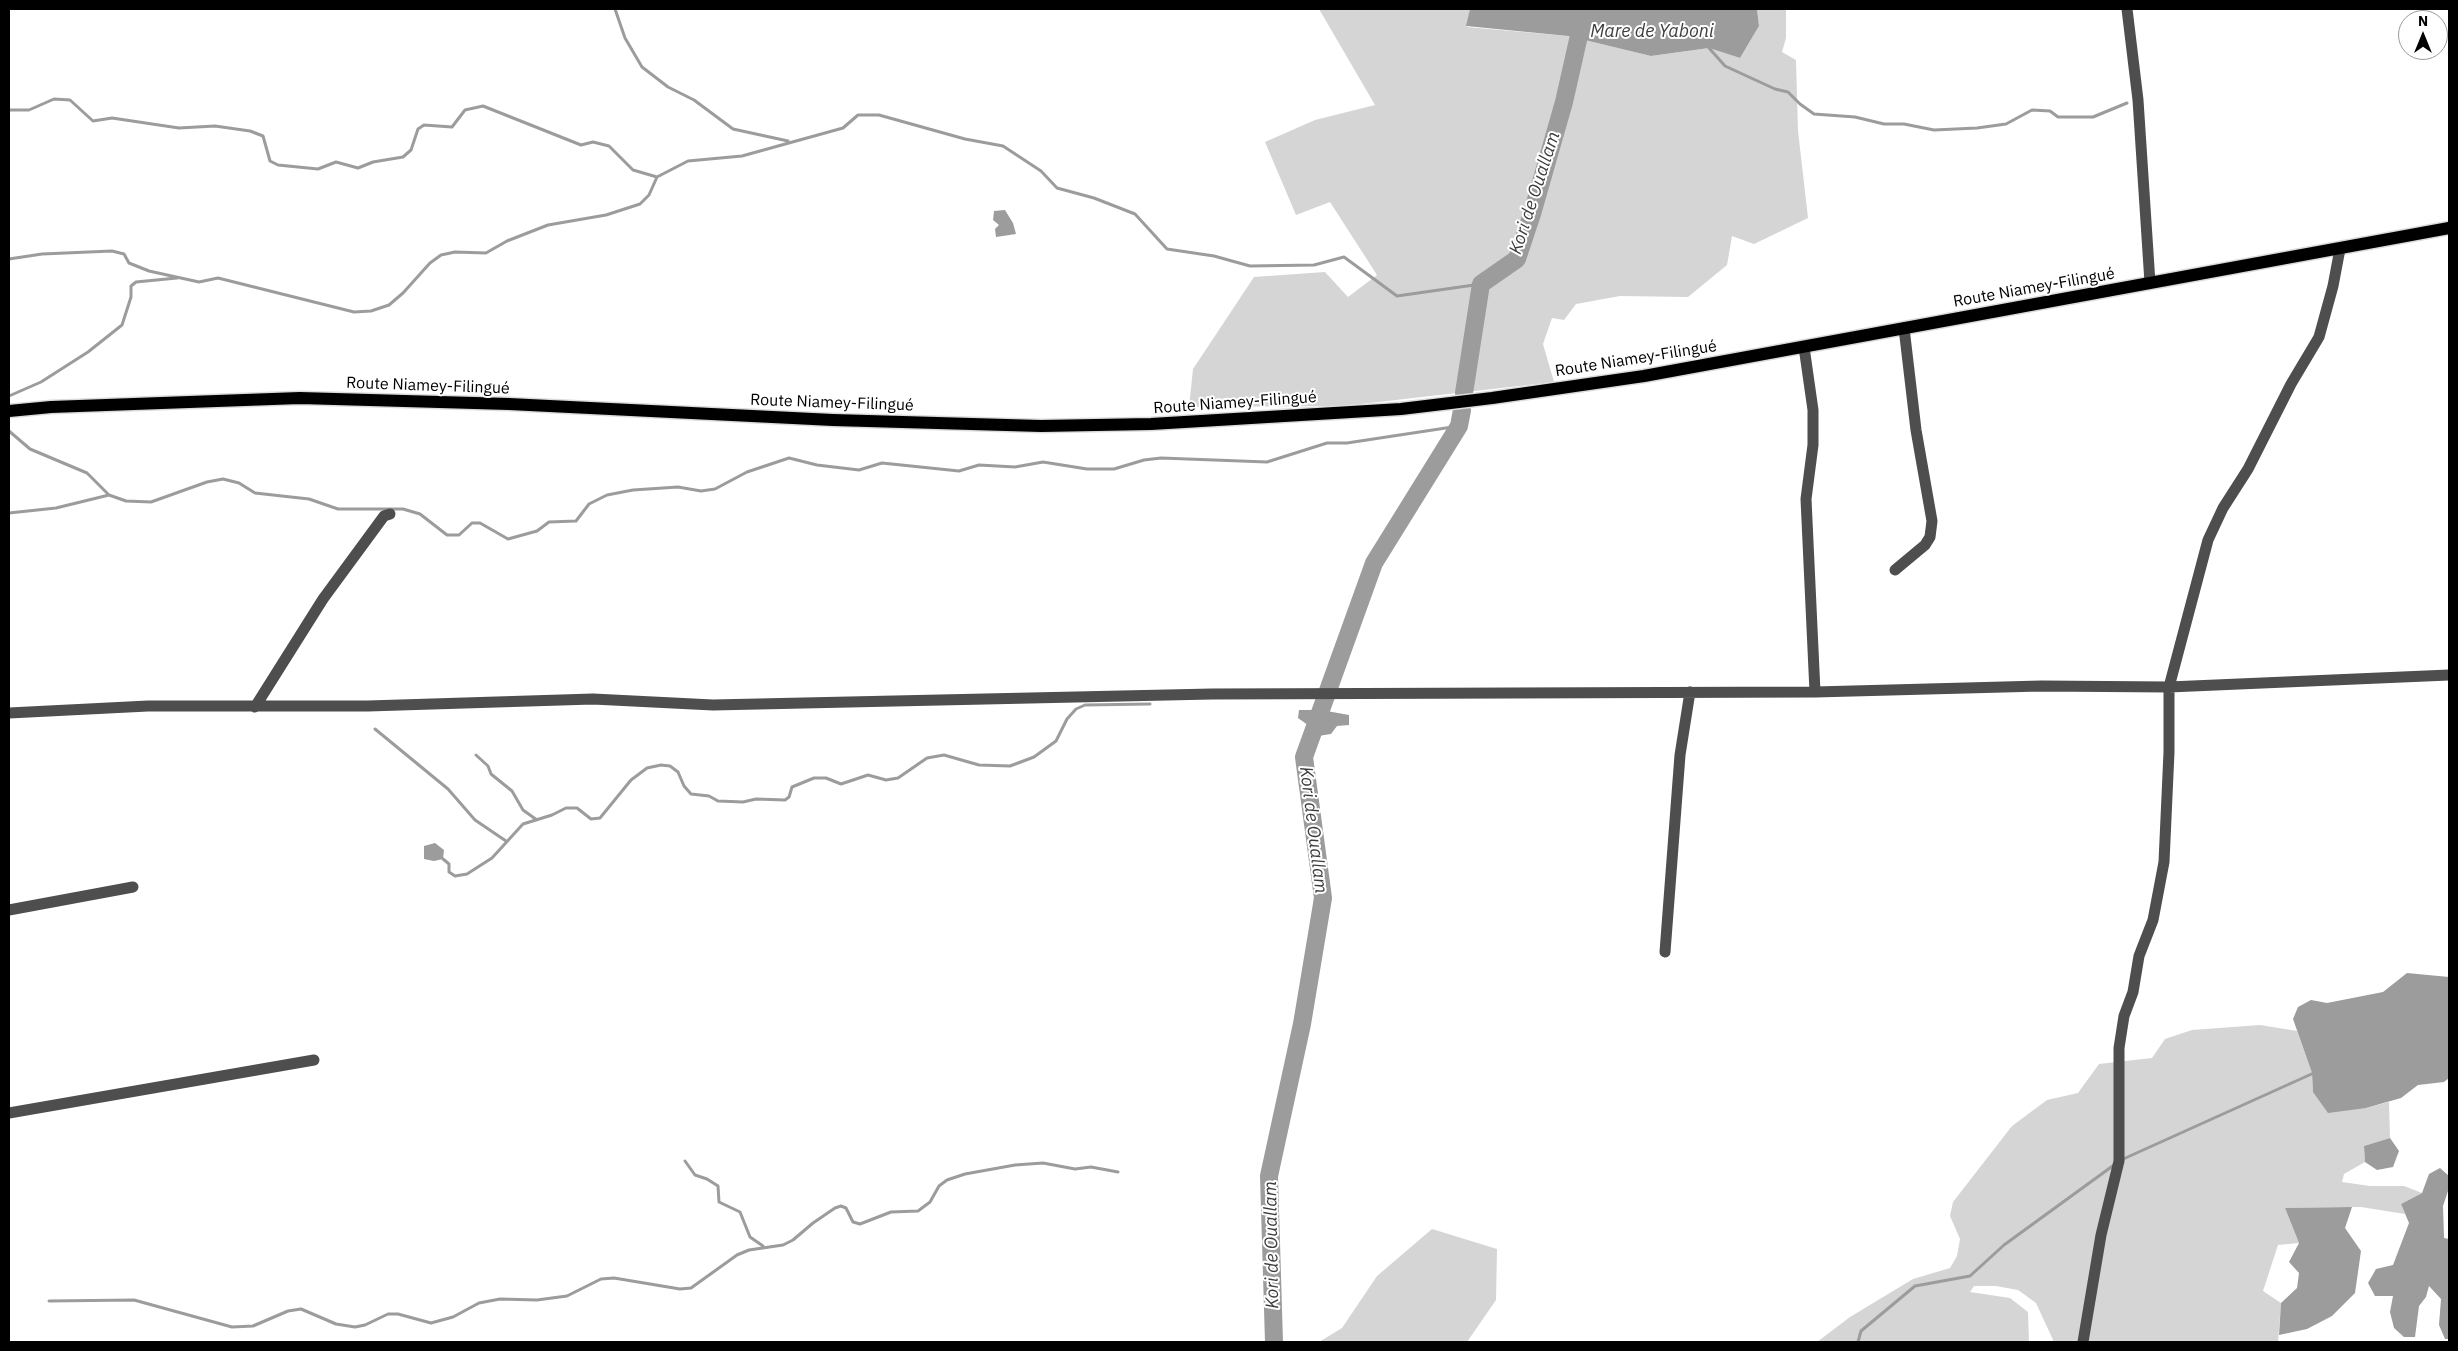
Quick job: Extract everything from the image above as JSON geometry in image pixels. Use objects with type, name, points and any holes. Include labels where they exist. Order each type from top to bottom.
[{"type":"main road","name":"Route Niamey-Filingué","points":[[9,411],[50,407],[300,398],[509,404],[833,420],[1040,426],[1151,424],[1401,408],[1483,399],[1644,376],[2449,228]]},
{"type":"street","points":[[2127,9],[2138,100],[2150,283]]},
{"type":"street","points":[[2083,1342],[2101,1235],[2119,1161],[2119,1048],[2124,1016],[2134,992],[2139,956],[2153,920],[2164,862],[2169,752],[2169,687],[2208,540],[2223,508],[2248,469],[2291,384],[2319,337],[2333,286],[2340,248]]},
{"type":"street","points":[[1895,570],[1925,545],[1930,538],[1932,521],[1916,430],[1904,328]]},
{"type":"street","points":[[1804,346],[1813,410],[1813,445],[1806,499],[1815,692]]},
{"type":"street","points":[[255,707],[323,598],[384,516],[390,514]]},
{"type":"street","points":[[9,714],[148,706],[255,707],[470,704],[592,699],[713,705],[1212,694],[1815,692],[2041,686],[2169,687],[2449,675]]},
{"type":"street","points":[[1665,952],[1680,754],[1690,692]]},
{"type":"street","points":[[9,910],[133,888]]},
{"type":"street","points":[[9,1113],[314,1060]]},
{"type":"shaded area","points":[[1319,9],[1470,9],[1467,27],[1568,36],[1651,56],[1709,48],[1740,58],[1759,26],[1757,9],[1786,9],[1786,38],[1782,52],[1796,60],[1798,131],[1808,218],[1754,244],[1732,236],[1727,265],[1688,297],[1620,296],[1576,304],[1564,320],[1552,318],[1543,344],[1554,382],[1343,406],[1189,407],[1193,369],[1254,277],[1325,272],[1348,297],[1377,275],[1330,202],[1296,215],[1265,142],[1315,120],[1375,105]]},
{"type":"shaded area","points":[[2260,1025],[2297,1031],[2312,1073],[2313,1092],[2366,1108],[2389,1102],[2390,1138],[2364,1146],[2365,1162],[2344,1174],[2342,1182],[2370,1186],[2404,1186],[2422,1193],[2401,1204],[2405,1214],[2361,1207],[2285,1208],[2299,1243],[2278,1245],[2263,1291],[2281,1303],[2278,1342],[2054,1342],[2036,1303],[2018,1290],[1996,1286],[1974,1286],[1970,1292],[2010,1298],[2028,1312],[2029,1342],[1817,1342],[1850,1317],[1913,1279],[1950,1268],[1957,1256],[1960,1239],[1950,1216],[1953,1202],[2012,1126],[2047,1100],[2078,1093],[2099,1064],[2152,1058],[2165,1039],[2192,1030]]},
{"type":"shaded area","points":[[1432,1229],[1497,1249],[1496,1300],[1467,1342],[1319,1342],[1342,1328],[1377,1276]]},
{"type":"water","name":"Mare de Yaboni","points":[[1470,9],[1757,9],[1759,26],[1740,58],[1709,48],[1651,56],[1568,36],[1466,26]]},
{"type":"water","points":[[1005,210],[1013,223],[1016,234],[996,237],[995,229],[999,225],[993,220],[994,211]]},
{"type":"water","points":[[1299,710],[1321,710],[1349,715],[1349,725],[1337,726],[1331,734],[1318,736],[1312,728],[1298,718]]},
{"type":"water","points":[[435,843],[444,850],[443,859],[434,861],[424,859],[424,846]]},
{"type":"water","points":[[2407,973],[2449,977],[2449,1078],[2444,1082],[2418,1085],[2401,1098],[2366,1108],[2328,1113],[2313,1092],[2312,1073],[2293,1019],[2298,1007],[2311,1000],[2327,1003],[2383,992]]},
{"type":"water","points":[[2390,1138],[2399,1151],[2393,1167],[2377,1170],[2365,1162],[2364,1146]]},
{"type":"water","points":[[2440,1168],[2449,1176],[2449,1188],[2443,1206],[2444,1238],[2449,1239],[2449,1339],[2445,1339],[2439,1325],[2441,1299],[2429,1286],[2426,1297],[2419,1306],[2415,1337],[2404,1337],[2394,1328],[2390,1312],[2393,1296],[2375,1296],[2368,1283],[2376,1269],[2393,1265],[2409,1223],[2401,1204],[2422,1193],[2429,1174]]},
{"type":"water","points":[[2352,1207],[2345,1228],[2361,1251],[2355,1293],[2332,1316],[2307,1329],[2279,1335],[2281,1303],[2297,1288],[2299,1273],[2289,1262],[2299,1243],[2285,1208]]},
{"type":"waterway","points":[[615,9],[625,38],[642,67],[668,87],[694,100],[733,129],[788,141]]},
{"type":"waterway","name":"Kori de Ouallam","points":[[1464,393],[1481,284],[1517,259],[1564,102],[1585,9]]},
{"type":"waterway","points":[[1709,48],[1725,66],[1775,89],[1788,92],[1814,114],[1855,117],[1884,124],[1904,124],[1934,130],[1977,128],[2006,124],[2032,110],[2050,111],[2058,117],[2093,117],[2127,103]]},
{"type":"waterway","points":[[9,110],[29,110],[54,99],[70,100],[93,121],[112,118],[179,128],[215,126],[250,131],[263,136],[270,161],[278,165],[318,169],[336,162],[358,168],[373,162],[403,157],[411,150],[418,129],[424,125],[452,127],[465,110],[483,106],[581,145],[593,142],[609,146],[633,170],[657,177]]},
{"type":"waterway","points":[[9,259],[42,254],[112,251],[124,254],[129,263],[149,271],[199,282],[218,278],[354,312],[371,311],[389,305],[403,293],[430,263],[441,255],[455,252],[486,253],[507,241],[548,225],[606,215],[640,204],[649,195],[657,177],[688,161],[742,156],[843,128],[858,115],[879,115],[965,139],[1003,146],[1041,171],[1057,188],[1094,198],[1135,214],[1167,249],[1214,256],[1250,266],[1314,265],[1344,257],[1397,296],[1481,284]]},
{"type":"waterway","points":[[9,396],[41,382],[88,352],[122,325],[131,297],[131,286],[136,282],[177,278]]},
{"type":"waterway","name":"Kori de Ouallam","points":[[1274,1342],[1269,1176],[1302,1024],[1323,898],[1304,757],[1374,563],[1459,426],[1462,410]]},
{"type":"waterway","points":[[9,431],[30,449],[87,473],[109,495],[126,501],[151,502],[207,482],[223,479],[239,483],[255,493],[309,499],[338,509],[403,509],[420,514],[447,535],[459,535],[472,523],[480,523],[508,539],[537,531],[549,522],[576,521],[589,504],[607,495],[633,490],[678,487],[701,491],[715,489],[747,472],[789,458],[817,465],[859,470],[882,463],[959,471],[979,465],[1015,467],[1043,462],[1087,469],[1114,469],[1144,460],[1161,458],[1267,462],[1327,443],[1347,443],[1459,426]]},
{"type":"waterway","points":[[9,513],[56,508],[109,495]]},
{"type":"waterway","points":[[443,859],[449,864],[449,872],[455,876],[467,874],[492,858],[523,824],[552,815],[566,808],[577,808],[591,819],[600,818],[631,780],[647,768],[661,765],[670,766],[678,772],[684,786],[691,794],[709,796],[718,801],[785,800],[789,797],[792,787],[814,778],[826,778],[841,784],[868,775],[886,780],[898,778],[927,758],[944,755],[979,765],[1010,766],[1034,757],[1056,741],[1067,719],[1076,709],[1085,705],[1150,704]]},
{"type":"waterway","points":[[375,729],[448,789],[475,820],[506,841]]},
{"type":"waterway","points":[[476,755],[488,766],[491,774],[512,791],[523,810],[537,820]]},
{"type":"waterway","points":[[2121,1160],[2316,1072]]},
{"type":"waterway","points":[[685,1161],[695,1175],[707,1179],[718,1186],[719,1202],[740,1212],[750,1237],[763,1246]]},
{"type":"waterway","points":[[49,1301],[134,1300],[232,1327],[253,1326],[288,1311],[301,1309],[336,1324],[355,1327],[365,1325],[388,1314],[398,1314],[431,1323],[453,1317],[479,1303],[500,1299],[537,1300],[567,1296],[601,1279],[614,1278],[680,1289],[691,1288],[737,1255],[749,1250],[783,1245],[793,1240],[835,1208],[841,1206],[846,1208],[853,1222],[860,1224],[891,1212],[918,1211],[930,1202],[939,1186],[947,1180],[965,1174],[1015,1165],[1043,1163],[1075,1169],[1091,1167],[1118,1172]]},
{"type":"waterway","points":[[1858,1342],[1861,1331],[1915,1286],[1970,1276],[2004,1245],[2114,1165]]}]
